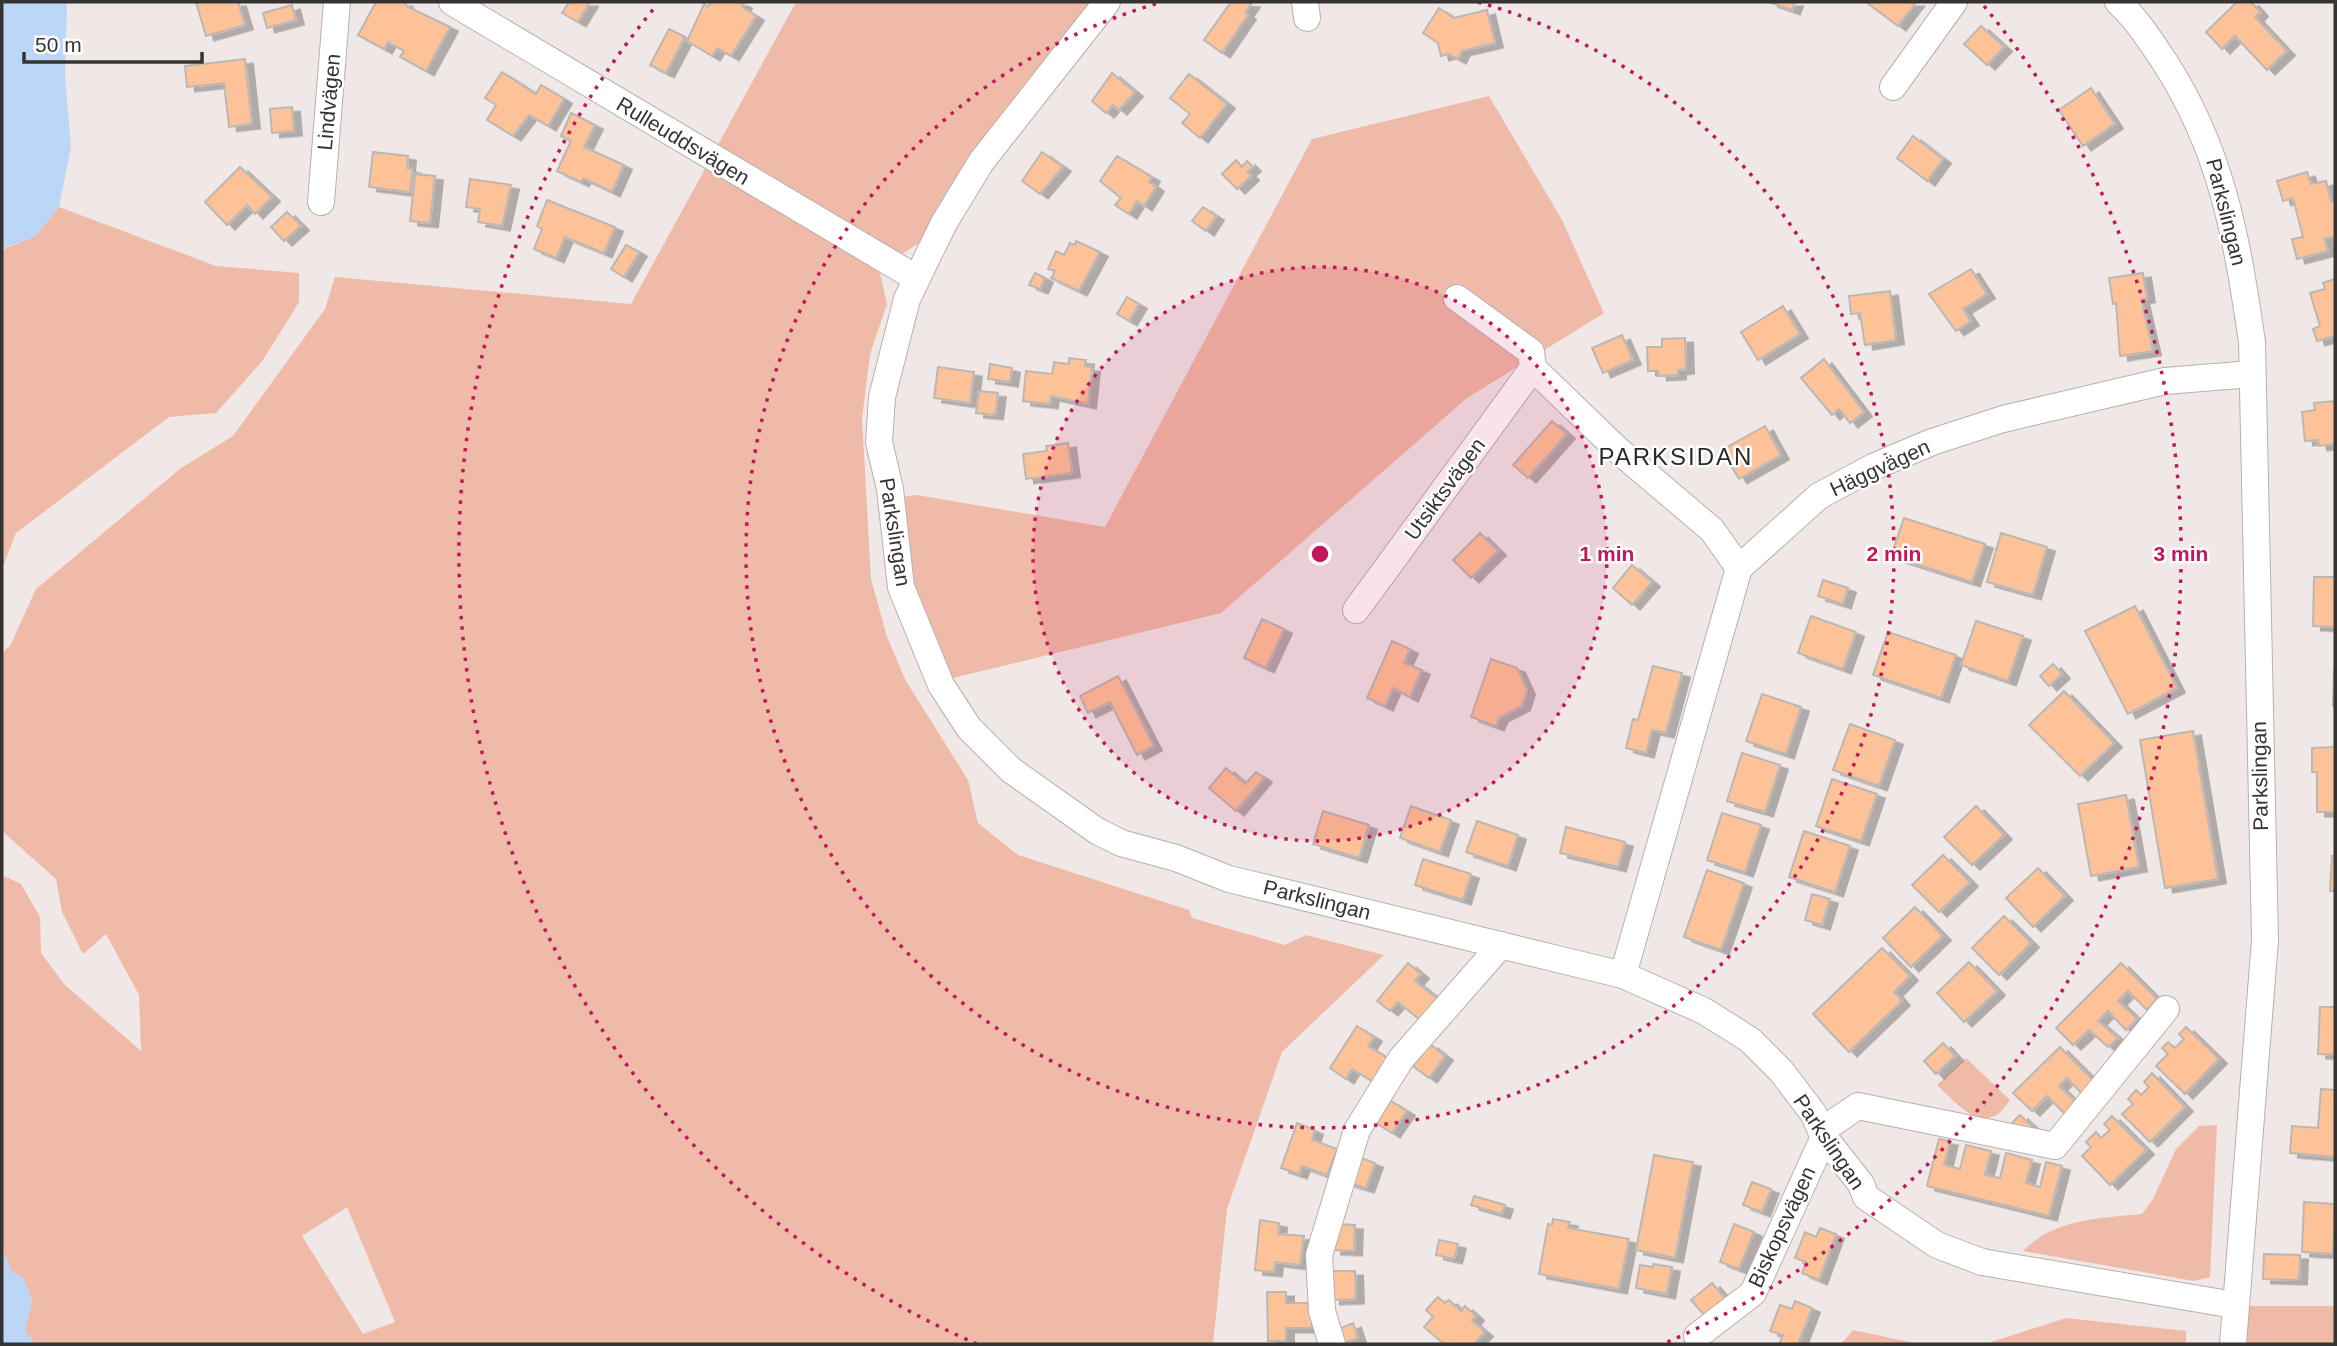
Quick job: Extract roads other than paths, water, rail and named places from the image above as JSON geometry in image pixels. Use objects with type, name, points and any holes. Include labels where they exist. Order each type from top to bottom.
[{"type":"street","name":"Lindvägen","points":[[321,202],[337,2]]},
{"type":"street","name":"Rulleuddsvägen","points":[[452,2],[916,278]]},
{"type":"street","name":"Parkslingan","points":[[1107,2],[981,162],[916,278],[894,343],[882,397],[879,443],[890,489],[901,587],[941,685],[969,728],[1011,770],[1097,831],[1121,843],[1176,858],[1229,879],[1623,975],[1704,1011],[1750,1040],[1781,1071],[1813,1113],[1823,1134],[1855,1175],[1866,1197],[1937,1245],[1982,1262],[2234,1305],[2265,940],[2252,342],[2243,277],[2219,171],[2177,81],[2152,43],[2118,2]]},
{"type":"street","points":[[1893,86],[1954,2]]},
{"type":"street","points":[[1457,298],[1531,352],[1534,368],[1619,451],[1712,530],[1739,569],[1623,975]]},
{"type":"street","name":"Utsiktsvägen","points":[[1356,610],[1534,368]]},
{"type":"street","name":"Häggvägen","points":[[1739,569],[1819,496],[1873,467],[1933,442],[2003,419],[2165,381],[2252,374]]},
{"type":"street","points":[[1332,1344],[1322,1311],[1319,1255],[1357,1130],[1401,1059],[1501,945]]},
{"type":"street","points":[[1823,1134],[1858,1106],[2055,1146],[2166,1009]]},
{"type":"street","name":"Biskopsvägen","points":[[1697,1336],[1753,1293],[1823,1134]]},
{"type":"street","points":[[2233,1344],[2234,1305]]},
{"type":"water","points":[[2,2],[67,2],[65,77],[71,147],[59,207],[35,236],[2,249]]},
{"type":"water","points":[[2,1249],[12,1272],[23,1277],[32,1300],[25,1331],[35,1344],[2,1344]]},
{"type":"district","name":"PARKSIDAN","points":[[1676,457]]}]
